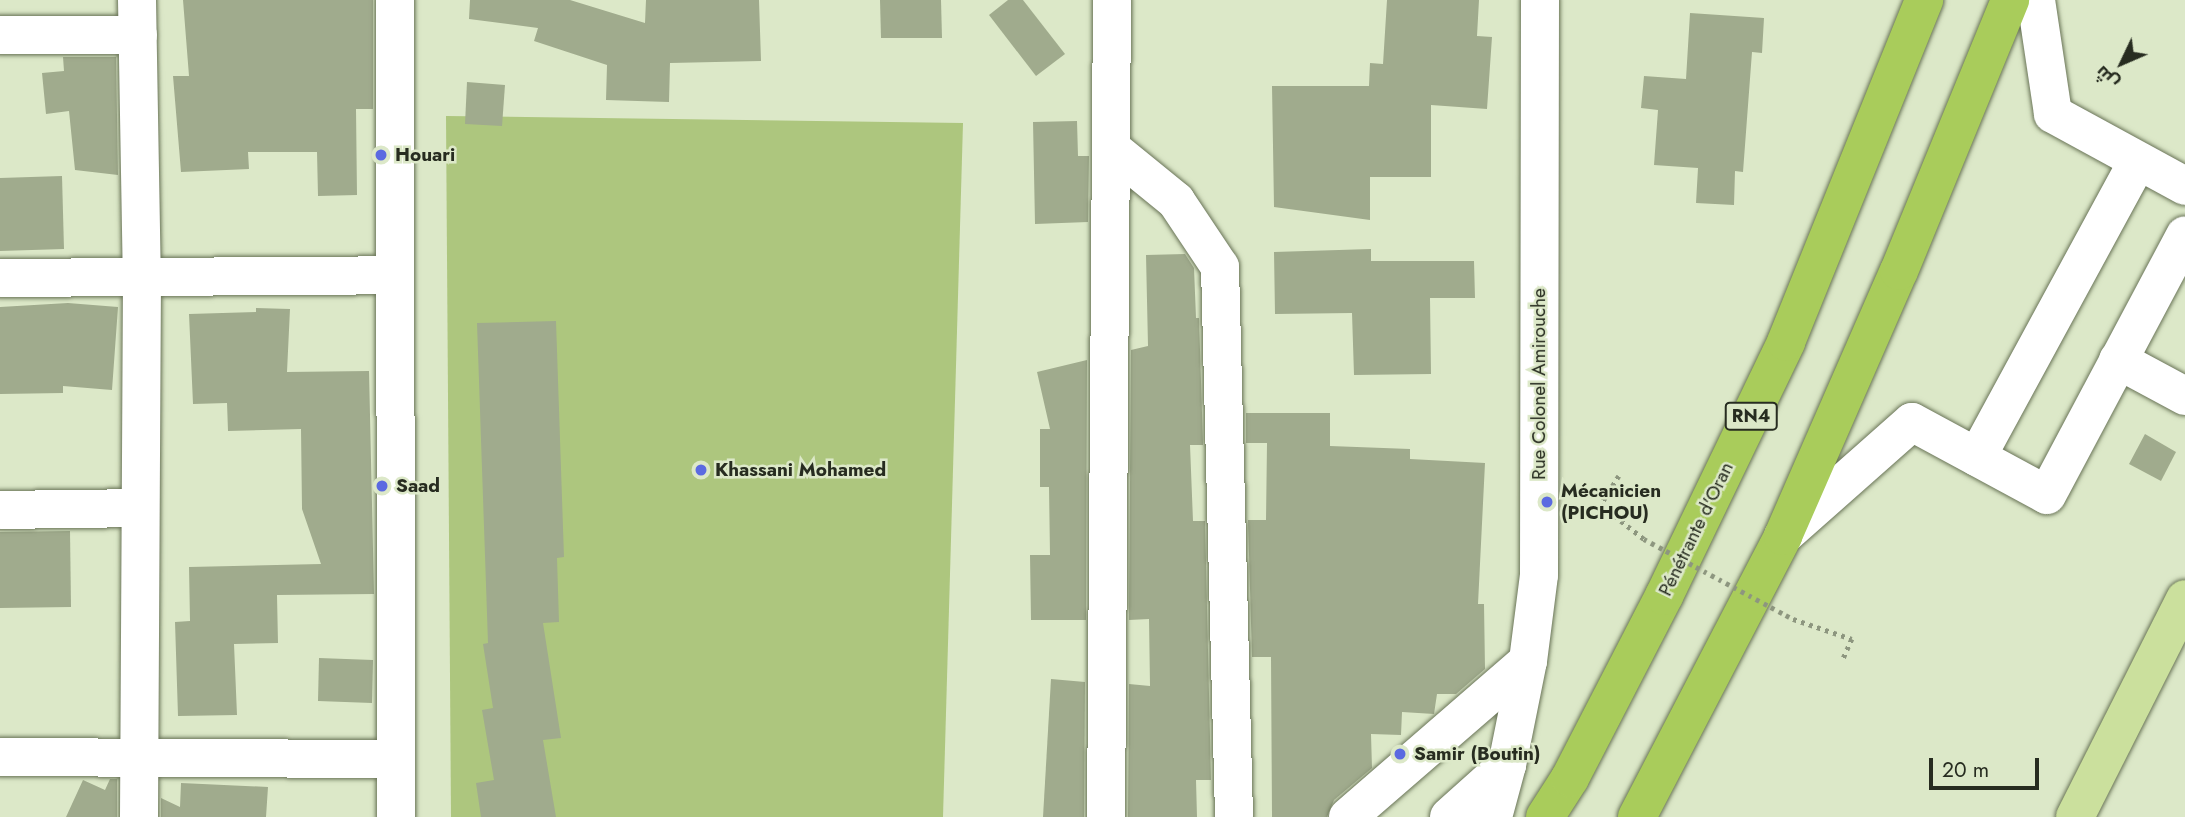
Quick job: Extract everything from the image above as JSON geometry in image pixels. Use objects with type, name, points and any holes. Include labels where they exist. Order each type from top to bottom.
[{"type":"highway","name":"Pénétrante d'Oran","points":[[1545,817],[1570,778],[1664,596],[1786,342],[1924,0]]},
{"type":"highway","points":[[1637,817],[1783,536],[1899,271],[2010,0]]},
{"type":"main road","points":[[2076,817],[2185,599]]},
{"type":"street","points":[[395,0],[396,817]]},
{"type":"street","points":[[1106,817],[1112,0]]},
{"type":"street","name":"Rue Colonel Amirouche","points":[[1493,817],[1507,765],[1528,661],[1539,575],[1540,0]]},
{"type":"street","points":[[2036,0],[2053,114],[2185,186]]},
{"type":"street","points":[[0,35],[137,17],[142,278],[139,817]]},
{"type":"street","points":[[1111,148],[1176,201],[1220,267],[1234,817]]},
{"type":"street","points":[[1977,457],[2138,161]]},
{"type":"street","points":[[1783,536],[1912,422],[2047,495],[2185,235]]},
{"type":"street","points":[[0,278],[395,275]]},
{"type":"street","points":[[2118,360],[2185,396]]},
{"type":"street","points":[[0,510],[140,508]]},
{"type":"street","points":[[1348,817],[1528,661]]},
{"type":"street","points":[[0,757],[139,760],[396,759]]},
{"type":"street","points":[[1449,817],[1507,765]]},
{"type":"path","points":[[1619,476],[1601,505],[1644,539],[1793,620],[1852,639],[1843,659]]},
{"type":"green space","name":"Khassani Mohamed","points":[[446,116],[963,123],[943,817],[451,817]]},
{"type":"building","points":[[183,0],[373,0],[373,109],[356,109],[357,195],[318,196],[317,152],[248,152],[249,169],[181,172],[173,76],[189,76]]},
{"type":"building","points":[[470,0],[570,0],[645,23],[646,0],[759,0],[761,61],[670,63],[669,102],[606,100],[607,65],[534,41],[538,28],[469,19]]},
{"type":"building","points":[[880,0],[941,0],[942,38],[881,38]]},
{"type":"building","points":[[1008,0],[1023,0],[1065,54],[1036,76],[989,15]]},
{"type":"building","points":[[1387,0],[1479,0],[1477,36],[1492,37],[1487,109],[1431,105],[1431,177],[1370,177],[1370,220],[1274,207],[1272,86],[1369,86],[1370,63],[1383,64]]},
{"type":"building","points":[[1690,13],[1764,18],[1762,53],[1752,52],[1743,172],[1735,171],[1734,205],[1696,203],[1698,168],[1654,165],[1658,110],[1641,108],[1644,76],[1686,79]]},
{"type":"building","points":[[63,57],[116,57],[118,175],[75,170],[69,111],[46,114],[42,73],[64,71]]},
{"type":"building","points":[[467,82],[505,85],[502,126],[465,124]]},
{"type":"building","points":[[1077,121],[1078,156],[1089,156],[1088,222],[1035,224],[1033,122]]},
{"type":"building","points":[[62,176],[64,249],[0,251],[0,178]]},
{"type":"building","points":[[1371,249],[1371,261],[1474,261],[1475,298],[1430,298],[1431,374],[1354,375],[1352,313],[1275,314],[1274,252]]},
{"type":"building","points":[[1185,254],[1194,268],[1196,318],[1199,318],[1203,445],[1190,445],[1193,521],[1205,521],[1211,780],[1196,780],[1197,817],[1128,817],[1129,684],[1150,686],[1149,619],[1129,620],[1131,350],[1148,346],[1146,255]]},
{"type":"building","points":[[68,303],[118,307],[112,390],[63,386],[63,393],[0,394],[0,307]]},
{"type":"building","points":[[256,308],[290,309],[287,372],[369,371],[374,594],[277,595],[278,643],[234,644],[237,715],[178,716],[175,622],[190,621],[189,567],[321,564],[302,509],[301,429],[228,431],[227,403],[193,404],[189,314],[256,312]]},
{"type":"building","points":[[556,321],[564,557],[557,558],[559,622],[543,623],[561,738],[543,740],[556,817],[481,817],[476,783],[494,780],[482,710],[493,708],[483,644],[488,643],[477,323]]},
{"type":"building","points":[[1087,360],[1086,620],[1031,620],[1030,555],[1050,555],[1049,487],[1040,487],[1040,429],[1050,429],[1037,372]]},
{"type":"building","points":[[1246,413],[1330,413],[1330,446],[1410,449],[1410,459],[1485,463],[1478,604],[1484,604],[1485,669],[1456,694],[1437,694],[1434,714],[1402,712],[1401,735],[1371,734],[1372,768],[1334,800],[1327,817],[1272,817],[1271,657],[1252,657],[1248,520],[1266,520],[1267,443],[1246,443]]},
{"type":"building","points":[[2145,434],[2176,452],[2161,481],[2129,464]]},
{"type":"building","points":[[70,531],[71,607],[0,608],[0,532]]},
{"type":"building","points":[[319,658],[373,660],[372,703],[318,701]]},
{"type":"building","points":[[1051,679],[1085,682],[1084,817],[1043,817]]},
{"type":"building","points":[[110,779],[117,779],[117,817],[66,817],[83,780],[105,790]]},
{"type":"building","points":[[181,783],[268,787],[266,817],[161,817],[161,798],[180,807]]},
{"type":"place","name":"Houari","points":[[381,155]]},
{"type":"place","name":"Khassani Mohamed","points":[[701,470]]},
{"type":"place","name":"Saad","points":[[382,486]]},
{"type":"place","name":"Mécanicien (PICHOU)","points":[[1547,502]]},
{"type":"place","name":"Samir (Boutin)","points":[[1400,754]]}]
